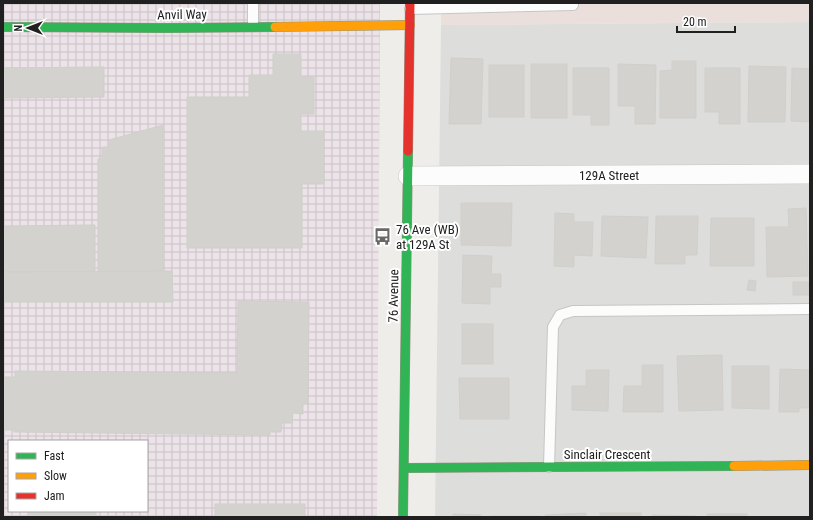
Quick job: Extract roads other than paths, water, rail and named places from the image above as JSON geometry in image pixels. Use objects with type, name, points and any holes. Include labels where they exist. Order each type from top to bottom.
[{"type":"street","name":"76 Avenue","points":[[404,517],[410,6]]},
{"type":"street","name":"Anvil Way","points":[[3,27],[166,28],[410,25]]},
{"type":"street","name":"129A Street","points":[[408,176],[810,174]]},
{"type":"street","name":"Sinclair Crescent","points":[[404,468],[810,465]]},
{"type":"lane","points":[[253,3],[253,26]]},
{"type":"lane","points":[[410,6],[573,5]]},
{"type":"lane","points":[[549,467],[553,327],[560,315],[573,311],[810,309]]},
{"type":"place","name":"76 Ave (WB) at 129A St","points":[[383,236]]}]
